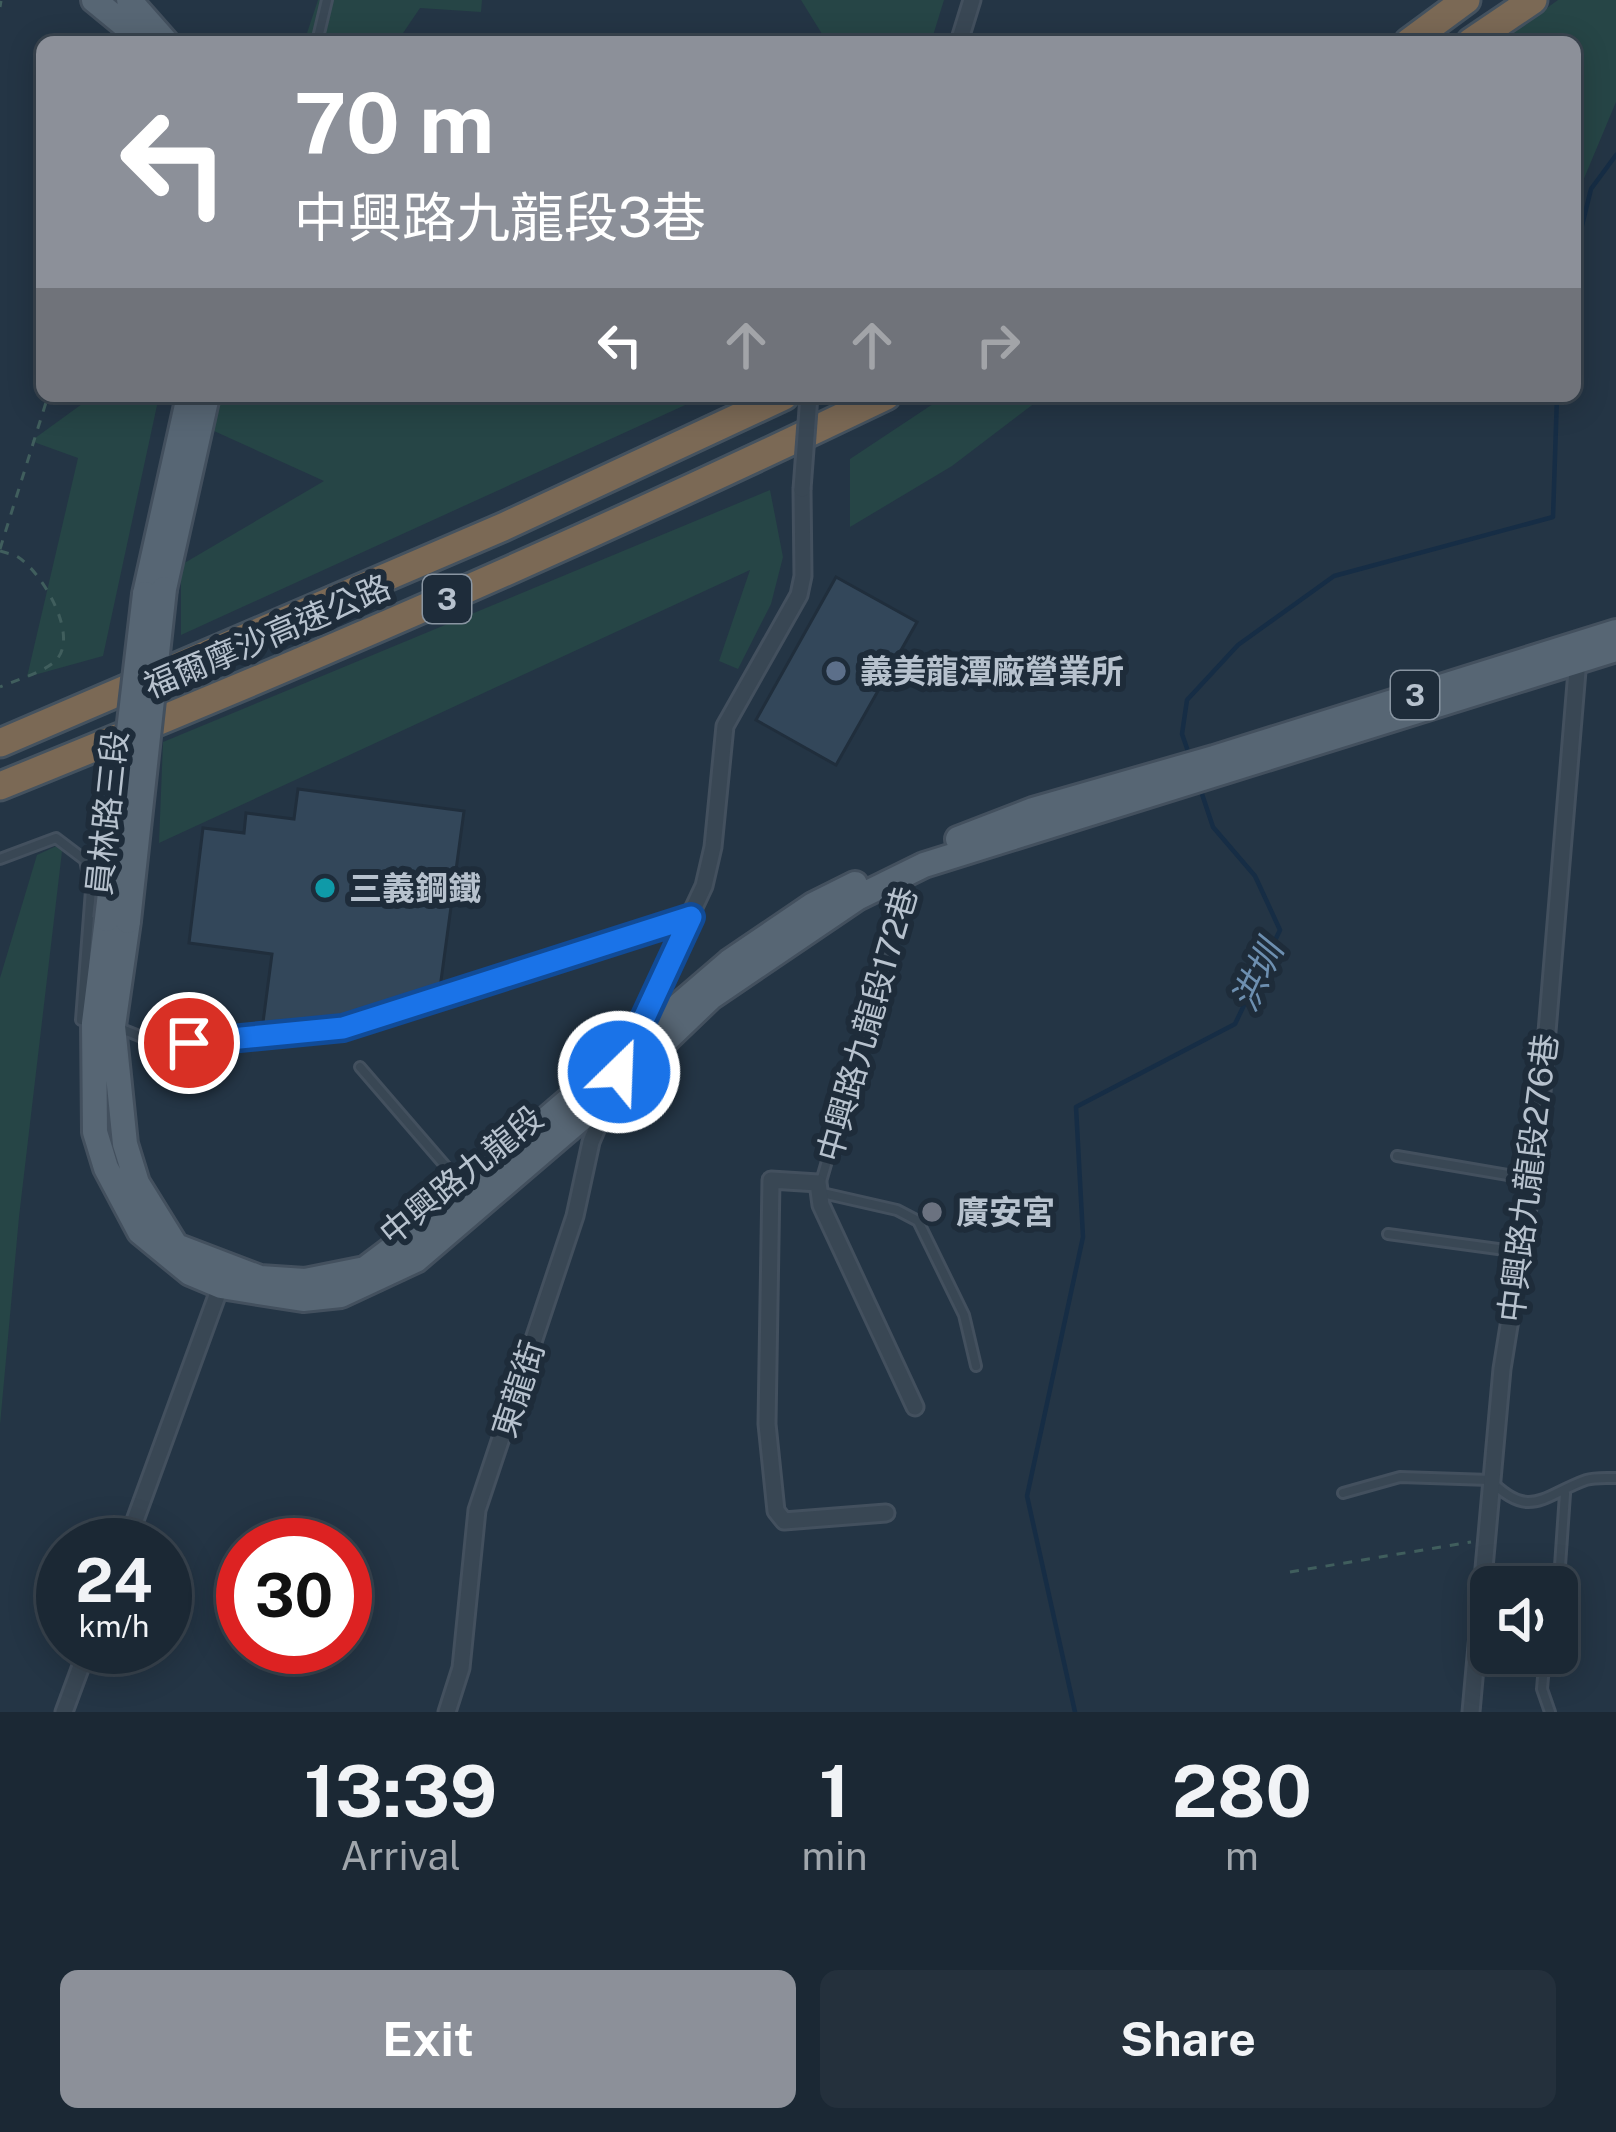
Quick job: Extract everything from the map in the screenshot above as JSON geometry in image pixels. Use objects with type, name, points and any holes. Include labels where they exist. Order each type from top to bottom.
[{"type":"highway","points":[[1416,36],[1466,0]]},
{"type":"highway","points":[[1480,36],[1533,0]]},
{"type":"highway","name":"福爾摩沙高速公路","points":[[0,743],[503,527],[771,402]]},
{"type":"highway","name":"福爾摩沙高速公路","points":[[0,786],[660,505],[874,402]]},
{"type":"main road","points":[[94,0],[138,36]]},
{"type":"main road","points":[[129,0],[161,36]]},
{"type":"main road","name":"員林路三段","points":[[103,1024],[154,592],[188,402]]},
{"type":"main road","name":"員林路三段","points":[[154,592],[205,402]]},
{"type":"main road","name":"3","points":[[1578,653],[1616,632]]},
{"type":"main road","name":"3","points":[[1578,653],[1616,649]]},
{"type":"main road","name":"中興路九龍段","points":[[103,1024],[137,1184],[176,1246],[224,1277],[303,1299],[341,1295],[416,1260],[619,1072],[729,962],[813,905],[1033,810],[1176,778],[1578,653]]},
{"type":"main road","name":"中興路九龍段","points":[[224,1277],[305,1280],[365,1269],[710,997],[912,864]]},
{"type":"street","points":[[961,36],[972,0]]},
{"type":"street","name":"東龍街","points":[[447,1712],[460,1668],[477,1510],[574,1216],[591,1142],[704,886],[713,847],[724,726],[799,595],[808,402]]},
{"type":"street","name":"中興路九龍段276巷","points":[[1471,1712],[1502,1370],[1533,1179],[1578,653]]},
{"type":"street","points":[[886,1513],[784,1521],[776,1511],[767,1424],[771,1180],[818,1183],[820,1205],[915,1407]]},
{"type":"street","points":[[135,1518],[224,1277]]},
{"type":"street","points":[[64,1712],[78,1674]]},
{"type":"lane","points":[[318,36],[327,0]]},
{"type":"lane","points":[[0,859],[56,838],[85,860],[91,890],[81,1020],[157,1043],[220,1042],[343,1028],[691,917]]},
{"type":"lane","name":"中興路九龍段172巷","points":[[818,1192],[912,864]]},
{"type":"lane","points":[[359,1067],[466,1189]]},
{"type":"lane","points":[[1397,1156],[1533,1179]]},
{"type":"lane","points":[[818,1192],[897,1210],[918,1221],[964,1315],[976,1366]]},
{"type":"lane","points":[[1388,1234],[1521,1252]]},
{"type":"lane","points":[[1343,1493],[1400,1477],[1490,1480],[1508,1498],[1527,1503],[1565,1493],[1588,1479],[1616,1478]]},
{"type":"lane","points":[[1560,1566],[1565,1493]]},
{"type":"lane","points":[[1544,1674],[1542,1689],[1550,1712]]},
{"type":"path","points":[[0,687],[55,662],[64,645],[61,620],[46,588],[20,558],[0,550],[46,402]]},
{"type":"path","points":[[1290,1572],[1484,1540]]},
{"type":"green space","points":[[318,0],[482,0],[481,12],[420,8],[401,36],[306,36]]},
{"type":"green space","points":[[801,0],[944,0],[933,36],[823,36]]},
{"type":"green space","points":[[1558,0],[1616,0],[1616,102],[1581,186],[1581,36],[1507,36]]},
{"type":"green space","points":[[85,402],[158,402],[103,656],[27,677],[78,458],[31,441]]},
{"type":"green space","points":[[209,402],[692,402],[181,635],[181,565],[324,481],[203,426]]},
{"type":"green space","points":[[936,402],[1036,402],[952,466],[850,527],[850,459]]},
{"type":"green space","points":[[770,490],[783,557],[771,604],[738,669],[719,661],[750,570],[159,843],[163,742]]},
{"type":"green space","points":[[63,843],[0,1425],[0,978],[37,855]]},
{"type":"building","name":"義美龍潭廠營業所","points":[[836,577],[917,622],[836,765],[756,720]]},
{"type":"building","name":"三義鋼鐵","points":[[298,789],[464,811],[440,988],[379,1008],[262,1030],[272,954],[189,943],[203,828],[244,833],[246,813],[294,819]]},
{"type":"waterway","name":"洪圳","points":[[1581,230],[1591,189],[1616,155]]},
{"type":"waterway","name":"洪圳","points":[[1190,757],[1182,734],[1187,700],[1238,645],[1334,576],[1553,517],[1557,402]]},
{"type":"waterway","name":"洪圳","points":[[1075,1712],[1027,1496],[1083,1237],[1076,1107],[1235,1024],[1280,930],[1255,876],[1213,827],[1201,791]]},
{"type":"place","name":"義美龍潭廠營業所","points":[[836,671]]},
{"type":"place","name":"三義鋼鐵","points":[[325,888]]},
{"type":"place","name":"廣安宮","points":[[932,1212]]},
{"type":"route","points":[[189,1043],[343,1028],[691,917],[619,1072]]}]
